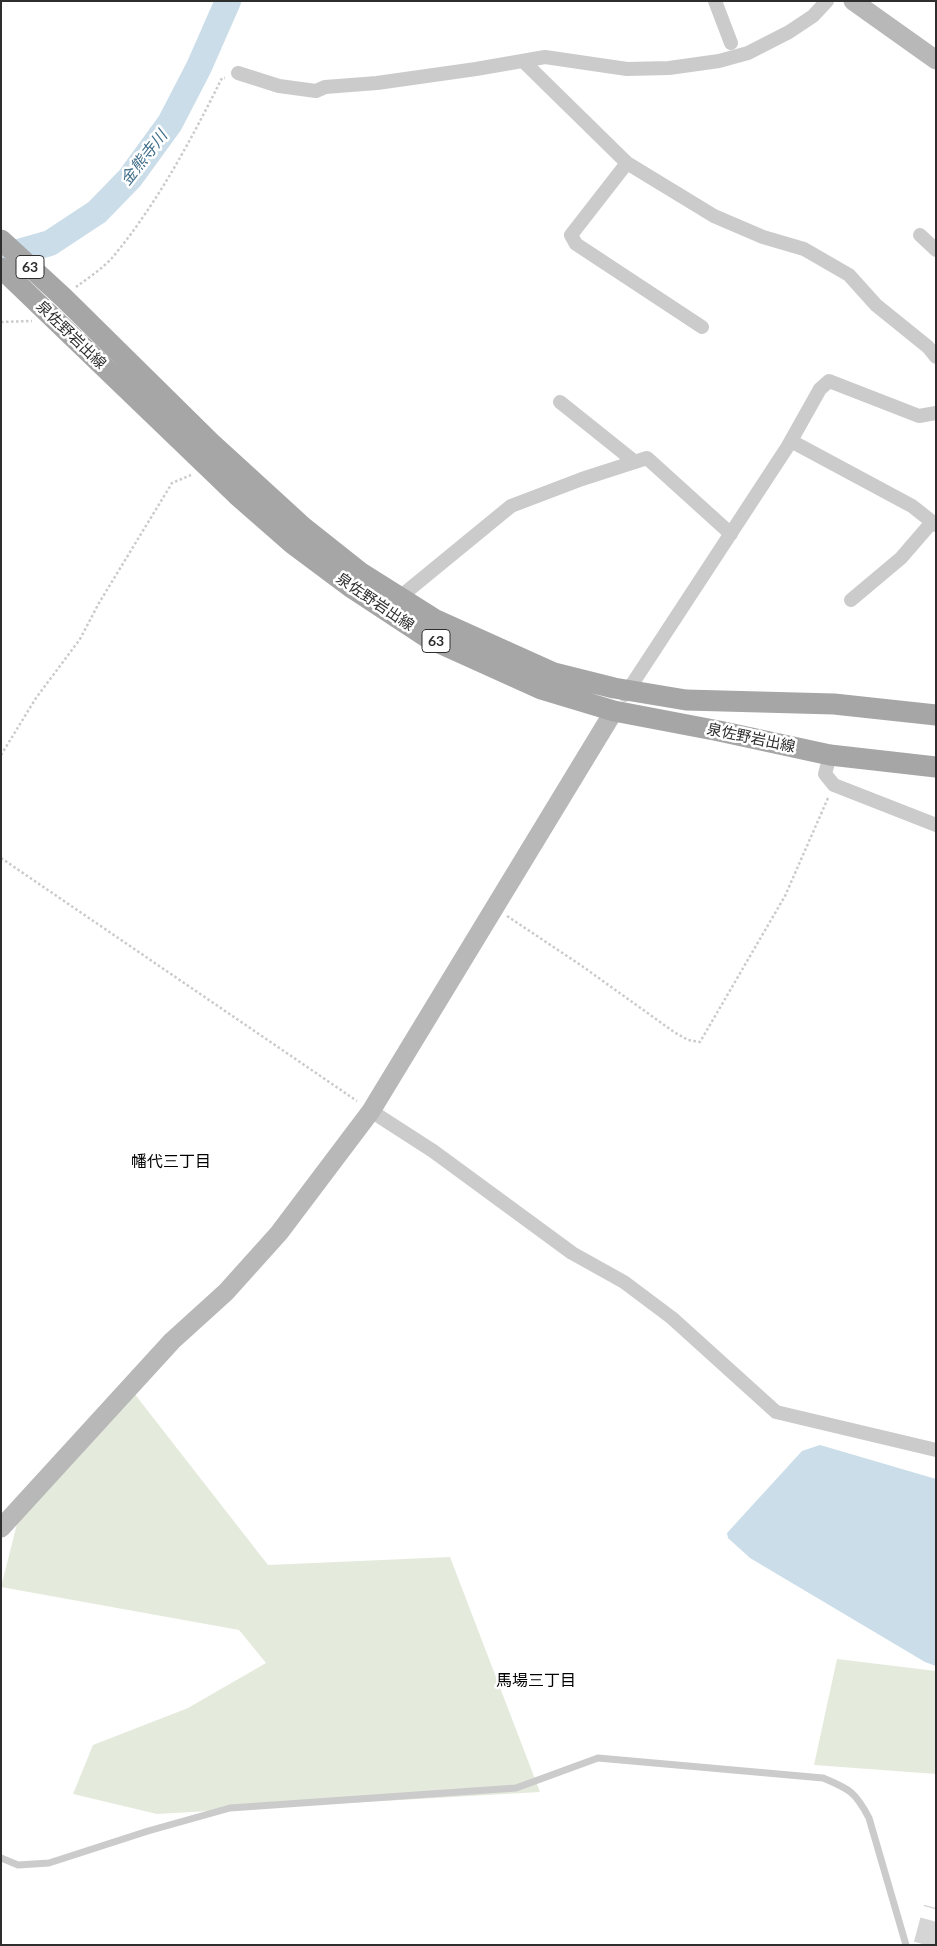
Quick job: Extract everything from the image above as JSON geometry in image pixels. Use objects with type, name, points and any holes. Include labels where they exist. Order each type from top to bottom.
[{"type":"main road","name":"泉佐野岩出線","points":[[1,240],[62,296],[210,442],[303,528],[361,573],[434,619],[554,674],[628,690],[686,700],[834,704],[936,715]]},
{"type":"main road","name":"泉佐野岩出線","points":[[1,268],[237,495],[293,544],[352,588],[428,638],[541,689],[614,711],[719,731],[830,756],[936,767]]},
{"type":"street","points":[[715,1],[731,43]]},
{"type":"street","points":[[238,73],[279,86],[316,91],[325,87],[377,83],[545,57],[627,70],[668,68],[719,61],[748,53],[789,32],[814,16],[827,1]]},
{"type":"street","points":[[854,1],[936,60]]},
{"type":"street","points":[[523,61],[627,162],[714,216],[763,237],[804,250],[849,275],[876,305],[928,347],[936,357]]},
{"type":"street","points":[[627,162],[571,235],[576,244],[702,327]]},
{"type":"street","points":[[920,236],[936,250]]},
{"type":"street","points":[[1,1528],[172,1341],[226,1292],[279,1233],[371,1111],[614,711],[791,441],[820,389],[829,381],[919,416],[936,412]]},
{"type":"street","points":[[560,402],[635,462]]},
{"type":"street","points":[[791,441],[912,506],[934,524],[901,558],[851,600]]},
{"type":"street","points":[[400,597],[511,506],[582,479],[647,458],[731,534]]},
{"type":"street","points":[[830,756],[825,774],[834,785],[936,825]]},
{"type":"street","points":[[371,1111],[433,1151],[572,1252],[624,1282],[672,1318],[776,1412],[936,1450]]},
{"type":"lane","points":[[1,1858],[18,1865],[49,1863],[148,1831],[230,1808],[516,1788],[598,1758],[822,1778],[850,1789],[865,1810],[906,1945]]},
{"type":"path","points":[[62,296],[111,259],[186,150],[222,78],[238,73]]},
{"type":"path","points":[[1,322],[19,322],[49,313]]},
{"type":"path","points":[[1,755],[36,698],[80,640],[99,603],[172,484],[208,467]]},
{"type":"path","points":[[494,908],[582,966],[674,1032],[688,1040],[700,1042],[785,896],[834,785]]},
{"type":"path","points":[[1,858],[371,1111]]},
{"type":"shaded area","points":[[130,1388],[268,1565],[450,1557],[540,1792],[157,1814],[73,1794],[93,1745],[188,1708],[266,1663],[239,1630],[1,1587],[22,1504]]},
{"type":"shaded area","points":[[837,1659],[936,1671],[936,1774],[814,1765]]},
{"type":"water","points":[[820,1445],[936,1479],[936,1666],[925,1662],[750,1558],[728,1538],[727,1533],[802,1451]]},
{"type":"waterway","name":"金熊寺川","points":[[1,257],[50,243],[97,212],[130,178],[170,123],[199,67],[228,1]]},
{"type":"tunnel","points":[[926,1945],[936,1908]]},
{"type":"district","name":"幡代三丁目","points":[[171,1162]]},
{"type":"district","name":"馬場三丁目","points":[[536,1681]]}]
